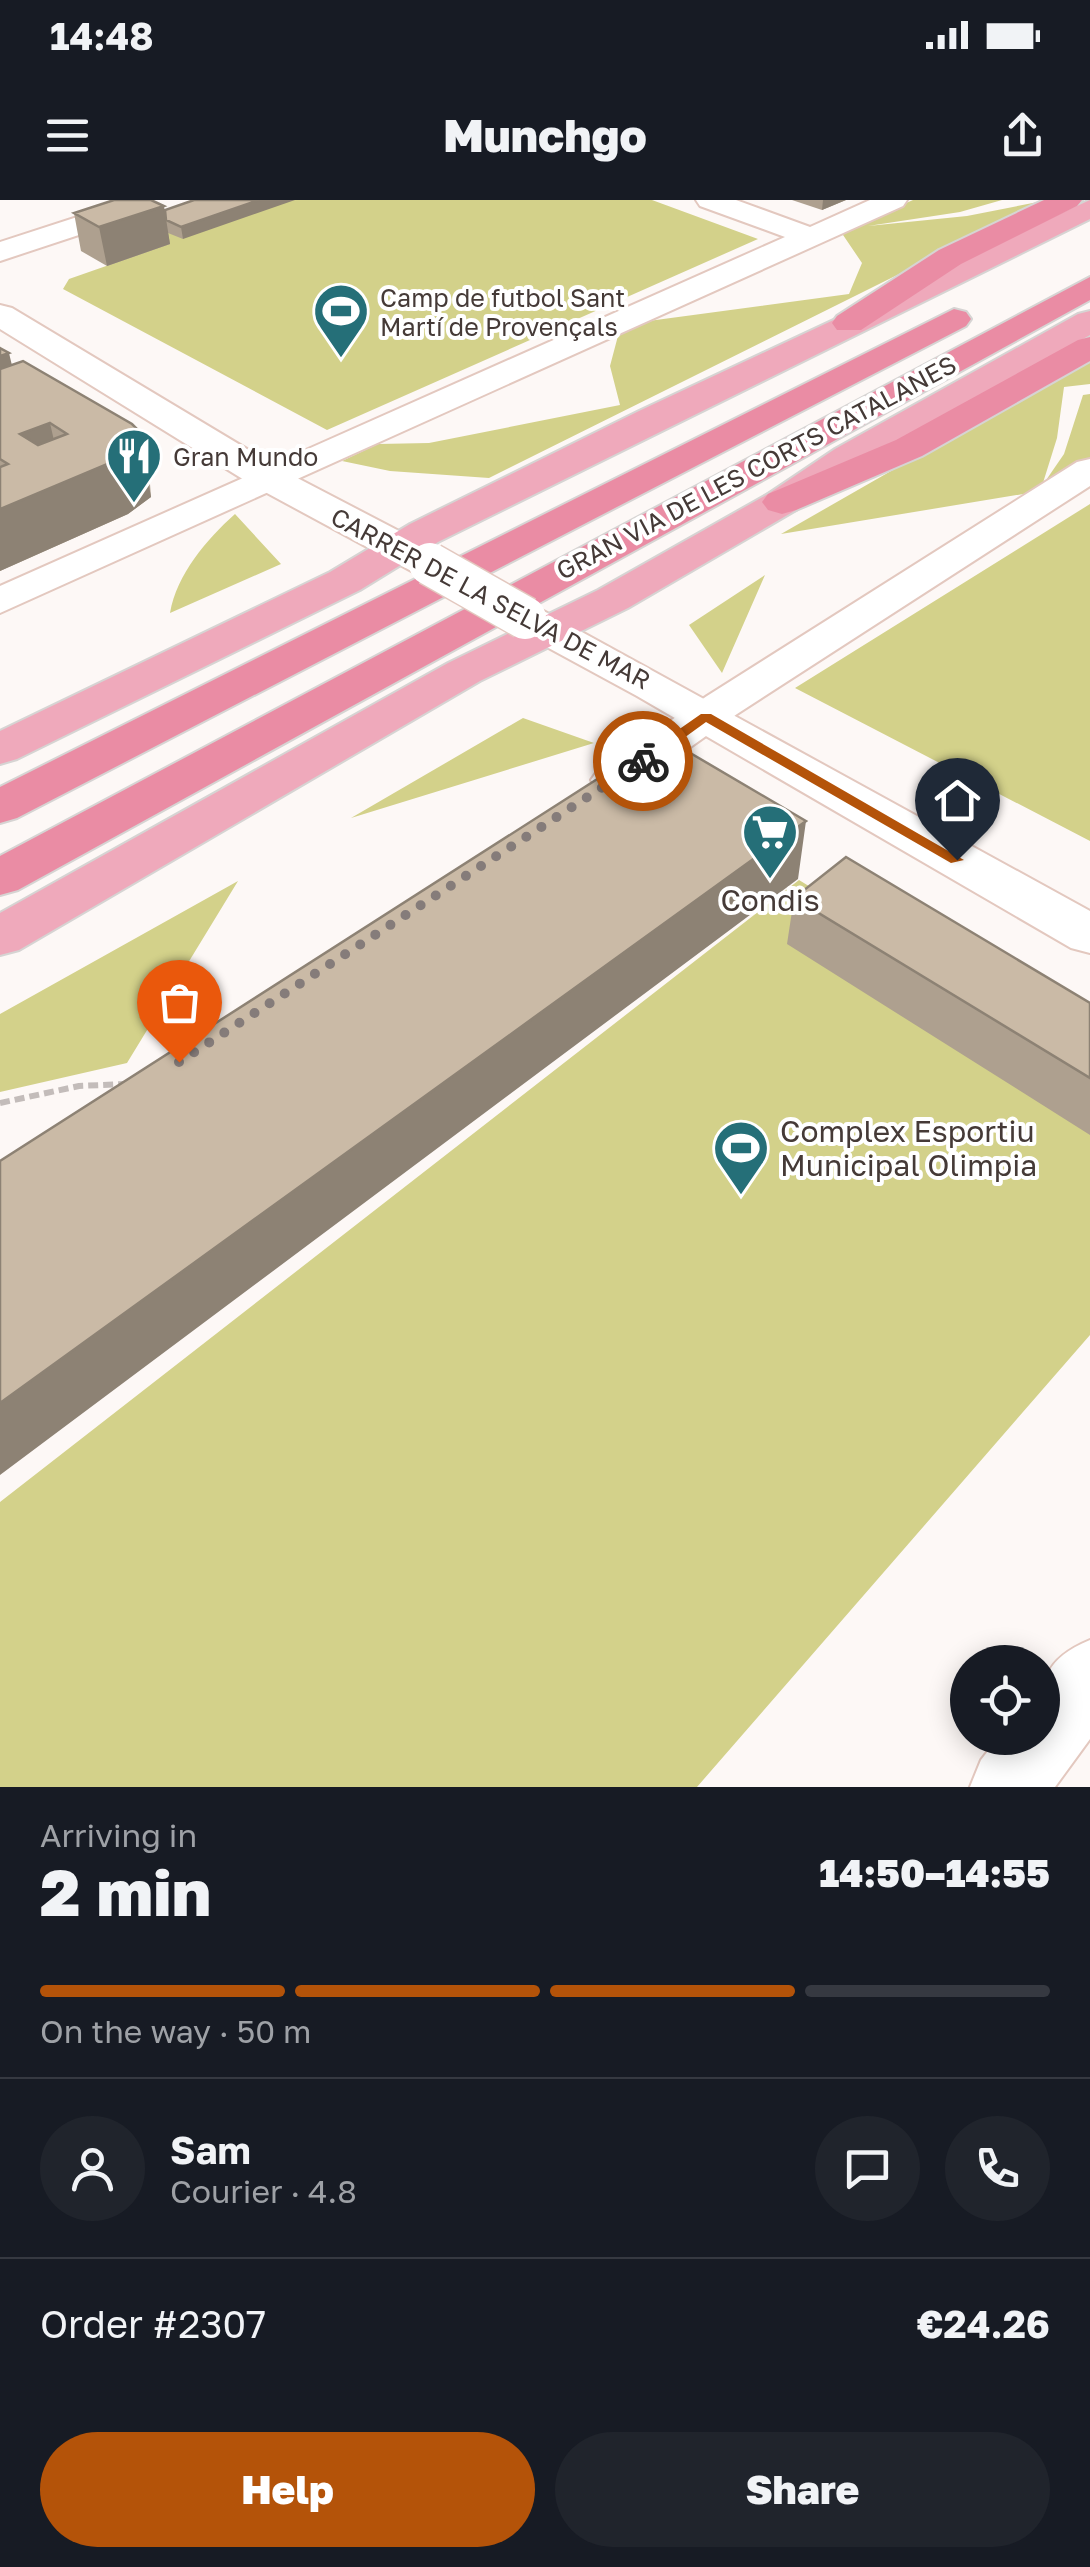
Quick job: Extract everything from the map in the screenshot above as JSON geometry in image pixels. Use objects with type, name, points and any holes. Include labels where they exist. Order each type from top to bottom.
[{"type":"highway","points":[[849,323],[950,257],[1067,200]]},
{"type":"highway","name":"GRAN VIA DE LES CORTS CATALANES","points":[[0,878],[1090,286]]},
{"type":"highway","name":"GRAN VIA DE LES CORTS CATALANES","points":[[0,807],[986,302]]},
{"type":"highway","points":[[782,502],[909,448],[1090,347]]},
{"type":"main road","points":[[0,749],[345,581],[416,555],[849,323],[1090,208]]},
{"type":"main road","points":[[0,937],[464,672],[538,625],[782,502],[848,456],[1090,321]]},
{"type":"street","points":[[710,200],[810,237]]},
{"type":"street","points":[[0,601],[893,200]]},
{"type":"street","points":[[0,252],[139,206]]},
{"type":"street","name":"CARRER DE LA SELVA DE MAR","points":[[0,315],[268,478],[416,555],[706,716],[1090,935]]},
{"type":"street","points":[[570,808],[706,716],[1090,470]]},
{"type":"street","points":[[1008,1787],[1090,1677]]},
{"type":"path","points":[[0,1102],[80,1086],[130,1084]]},
{"type":"shaded area","name":"Camp de futbol Sant Martí de Provençals","points":[[232,200],[652,200],[758,239],[327,430],[63,289],[69,279],[169,244],[142,230]]},
{"type":"shaded area","points":[[913,200],[1002,200],[960,212],[868,226],[967,216],[1048,200],[489,478],[390,471],[342,461],[378,444],[429,443],[620,405],[610,366],[619,332],[641,322],[849,294],[862,263],[841,232]]},
{"type":"shaded area","points":[[1090,357],[1090,384],[1064,387],[1057,438],[1042,486],[1064,454],[1083,395],[1090,394],[1090,460],[1041,491],[781,534]]},
{"type":"shaded area","points":[[1090,504],[1090,841],[795,688]]},
{"type":"shaded area","points":[[235,514],[281,564],[170,613],[179,585],[194,559]]},
{"type":"shaded area","points":[[765,575],[722,673],[689,625]]},
{"type":"shaded area","points":[[523,718],[594,743],[351,818]]},
{"type":"shaded area","name":"Complex Esportiu Municipal Olimpia","points":[[799,880],[1090,1059],[1090,1335],[697,1787],[0,1787],[0,1502]]},
{"type":"shaded area","points":[[238,881],[127,1063],[0,1092],[0,1014]]},
{"type":"building","points":[[114,200],[151,200],[164,206],[99,227],[74,213]]},
{"type":"building","points":[[194,200],[259,200],[181,227],[166,220],[165,210]]},
{"type":"building","points":[[23,361],[132,424],[139,431],[140,444],[117,460],[0,509],[0,467],[8,464],[0,459],[0,369]],"holes":[[[50,423],[67,434],[38,445],[20,434]]]},
{"type":"building","points":[[663,737],[806,821],[0,1403],[0,1161]]},
{"type":"building","points":[[846,857],[1090,1003],[1090,1078],[794,898]]},
{"type":"way so far","points":[[179,1062],[643,761]]},
{"type":"place","name":"Camp de futbol Sant Martí de Provençals","points":[[341,360]]},
{"type":"place","name":"Gran Mundo","points":[[134,505]]},
{"type":"place","name":"Condis","points":[[770,881]]},
{"type":"place","name":"Complex Esportiu Municipal Olimpia","points":[[741,1197]]},
{"type":"route","points":[[643,761],[706,716],[957,860]]}]
